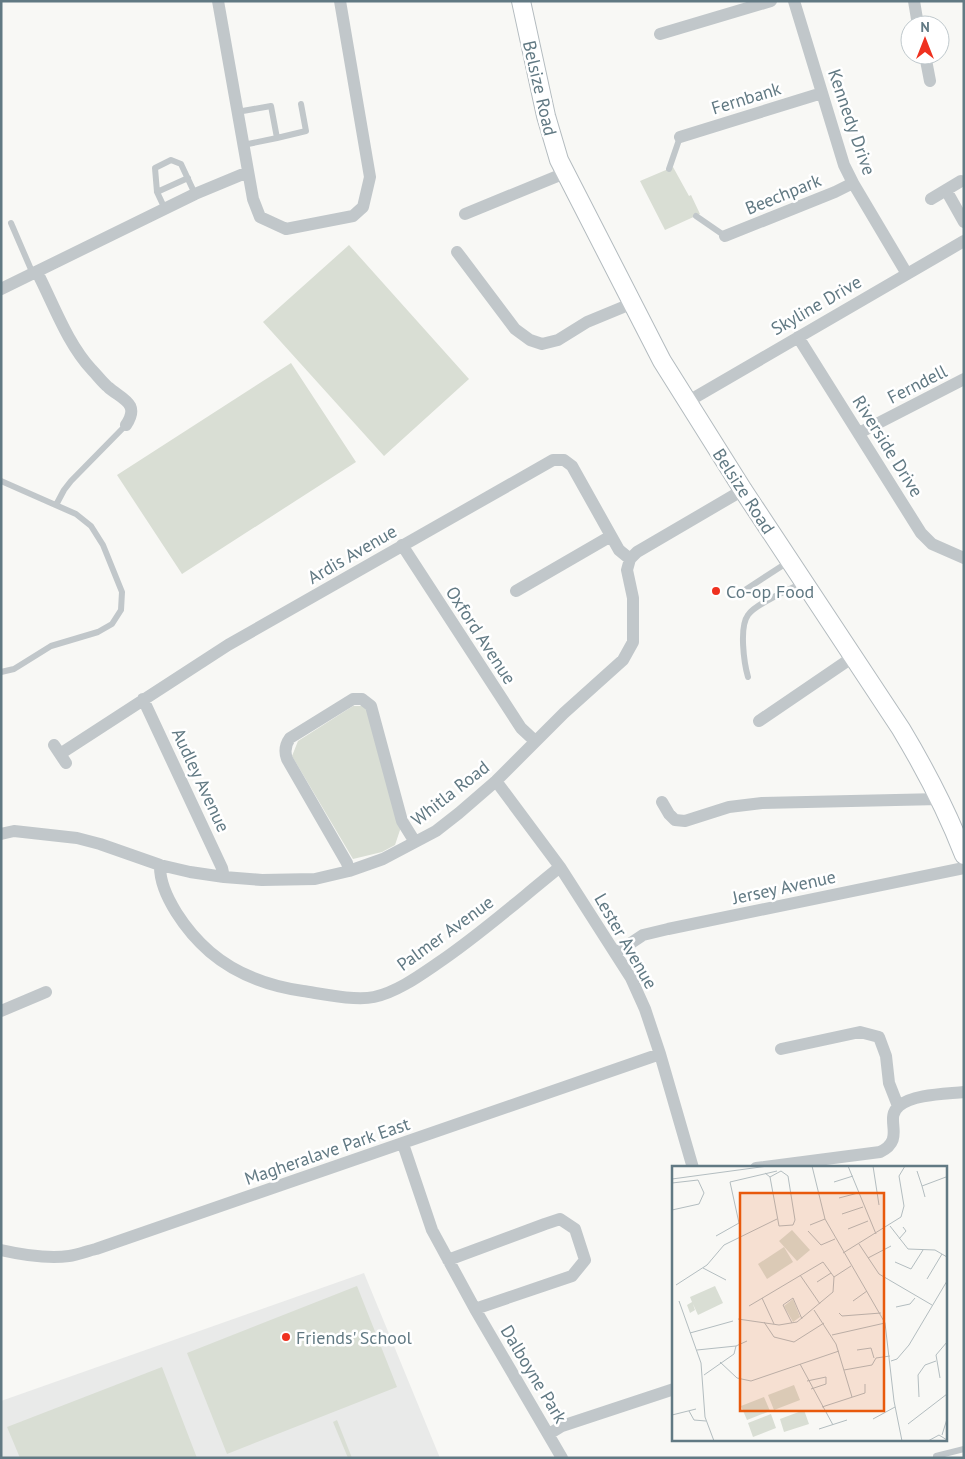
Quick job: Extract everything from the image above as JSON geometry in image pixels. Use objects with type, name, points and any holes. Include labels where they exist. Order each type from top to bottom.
[{"type":"street","points":[[218,1],[253,199],[260,217],[286,229],[353,216],[363,207],[370,177],[340,1]]},
{"type":"street","name":"Belsize Road","points":[[521,1],[552,141],[565,173],[662,361],[789,561],[901,729],[940,799],[964,855]]},
{"type":"street","points":[[660,34],[771,1]]},
{"type":"street","name":"Kennedy Drive","points":[[794,1],[844,165],[907,274]]},
{"type":"street","points":[[914,1],[916,15]]},
{"type":"street","points":[[927,65],[930,81]]},
{"type":"street","name":"Fernbank","points":[[680,137],[822,93]]},
{"type":"street","points":[[1,289],[195,194],[248,172]]},
{"type":"street","points":[[465,214],[565,173]]},
{"type":"street","points":[[931,199],[961,181]]},
{"type":"street","name":"Beechpark","points":[[726,236],[854,183]]},
{"type":"street","points":[[946,190],[964,222]]},
{"type":"street","name":"Skyline Drive","points":[[687,402],[964,241]]},
{"type":"street","points":[[457,252],[515,329],[530,340],[542,344],[558,340],[587,322],[633,303]]},
{"type":"street","points":[[35,273],[70,339],[85,362],[108,387],[127,400],[132,408],[131,418],[126,425]]},
{"type":"street","name":"Riverside Drive","points":[[798,336],[921,533],[932,544],[964,558]]},
{"type":"street","name":"Ferndell","points":[[860,433],[964,379]]},
{"type":"street","name":"Ardis Avenue","points":[[60,754],[228,645],[553,460],[564,460],[572,466],[619,550],[630,559]]},
{"type":"street","points":[[630,559],[637,552],[743,490]]},
{"type":"street","points":[[516,591],[611,536]]},
{"type":"street","name":"Oxford Avenue","points":[[402,545],[521,728],[534,742]]},
{"type":"street","name":"Whitla Road","points":[[1,834],[14,831],[77,838],[160,865],[190,872],[262,880],[314,879],[350,871],[383,859],[436,831],[496,781],[534,742],[623,660],[633,642],[633,598],[627,570],[630,559]]},
{"type":"street","points":[[759,721],[853,657]]},
{"type":"street","name":"Audley Avenue","points":[[143,699],[222,868],[224,877]]},
{"type":"street","points":[[350,871],[287,759],[285,746],[290,738],[353,699],[362,699],[371,706],[402,821],[415,842]]},
{"type":"street","name":"Lester Avenue","points":[[496,781],[560,867],[631,978],[660,1054],[692,1166]]},
{"type":"street","points":[[662,802],[668,814],[675,820],[685,821],[729,807],[762,803],[940,799]]},
{"type":"street","name":"Palmer Avenue","points":[[160,865],[165,891],[182,920],[205,947],[229,966],[243,974],[273,985],[358,998],[374,997],[414,980],[460,948],[560,867]]},
{"type":"street","name":"Jersey Avenue","points":[[616,952],[643,935],[668,928],[964,868]]},
{"type":"street","points":[[1,1011],[46,992]]},
{"type":"street","points":[[781,1049],[860,1032],[879,1037],[886,1056],[889,1083],[898,1106]]},
{"type":"street","name":"Magheralave Park East","points":[[1,1250],[24,1256],[48,1257],[69,1256],[96,1249],[660,1054]]},
{"type":"street","points":[[769,1166],[880,1152],[887,1148],[894,1138],[893,1117],[898,1106],[907,1101],[922,1097],[964,1092]]},
{"type":"street","name":"Dalboyne Park","points":[[403,1144],[432,1230],[475,1309],[550,1434],[562,1458]]},
{"type":"street","name":"Dalboyne Park","points":[[448,1260],[560,1219],[575,1229],[585,1260],[572,1276],[475,1309]]},
{"type":"street","points":[[550,1434],[562,1426],[672,1391]]},
{"type":"lane","points":[[243,144],[306,131],[301,104]]},
{"type":"lane","points":[[237,112],[271,106],[277,138]]},
{"type":"lane","points":[[670,169],[680,137]]},
{"type":"lane","points":[[165,209],[157,192],[155,168],[171,160],[181,164],[195,194]]},
{"type":"lane","points":[[157,192],[188,178]]},
{"type":"lane","points":[[696,216],[726,236]]},
{"type":"lane","points":[[11,223],[35,273]]},
{"type":"lane","points":[[56,505],[71,481],[126,425]]},
{"type":"lane","points":[[1,480],[76,514],[91,526],[103,544],[122,592],[121,610],[112,624],[98,632],[51,646],[14,669],[1,672]]},
{"type":"lane","points":[[745,590],[789,561]]},
{"type":"lane","points":[[748,677],[743,656],[744,626],[749,613],[803,582]]},
{"type":"lane","points":[[936,1458],[936,1456],[964,1449]]},
{"type":"shaded area","points":[[673,167],[689,196],[691,195],[700,214],[665,230],[640,181]]},
{"type":"shaded area","points":[[349,245],[469,379],[384,456],[263,322]]},
{"type":"shaded area","points":[[291,363],[356,462],[182,574],[117,475]]},
{"type":"shaded area","points":[[353,706],[364,706],[369,712],[401,827],[395,845],[382,852],[353,859],[292,756],[298,741]]},
{"type":"shaded area","name":"Friends' School","points":[[364,1273],[440,1458],[1,1458],[1,1401]]},
{"type":"shaded area","points":[[357,1286],[397,1387],[227,1454],[187,1353]]},
{"type":"shaded area","points":[[162,1367],[197,1458],[20,1458],[7,1427]]},
{"type":"shaded area","points":[[337,1420],[352,1458],[348,1458],[333,1422]]},
{"type":"place","name":"Co-op Food","points":[[716,591]]},
{"type":"place","name":"Friends' School","points":[[286,1337]]}]
